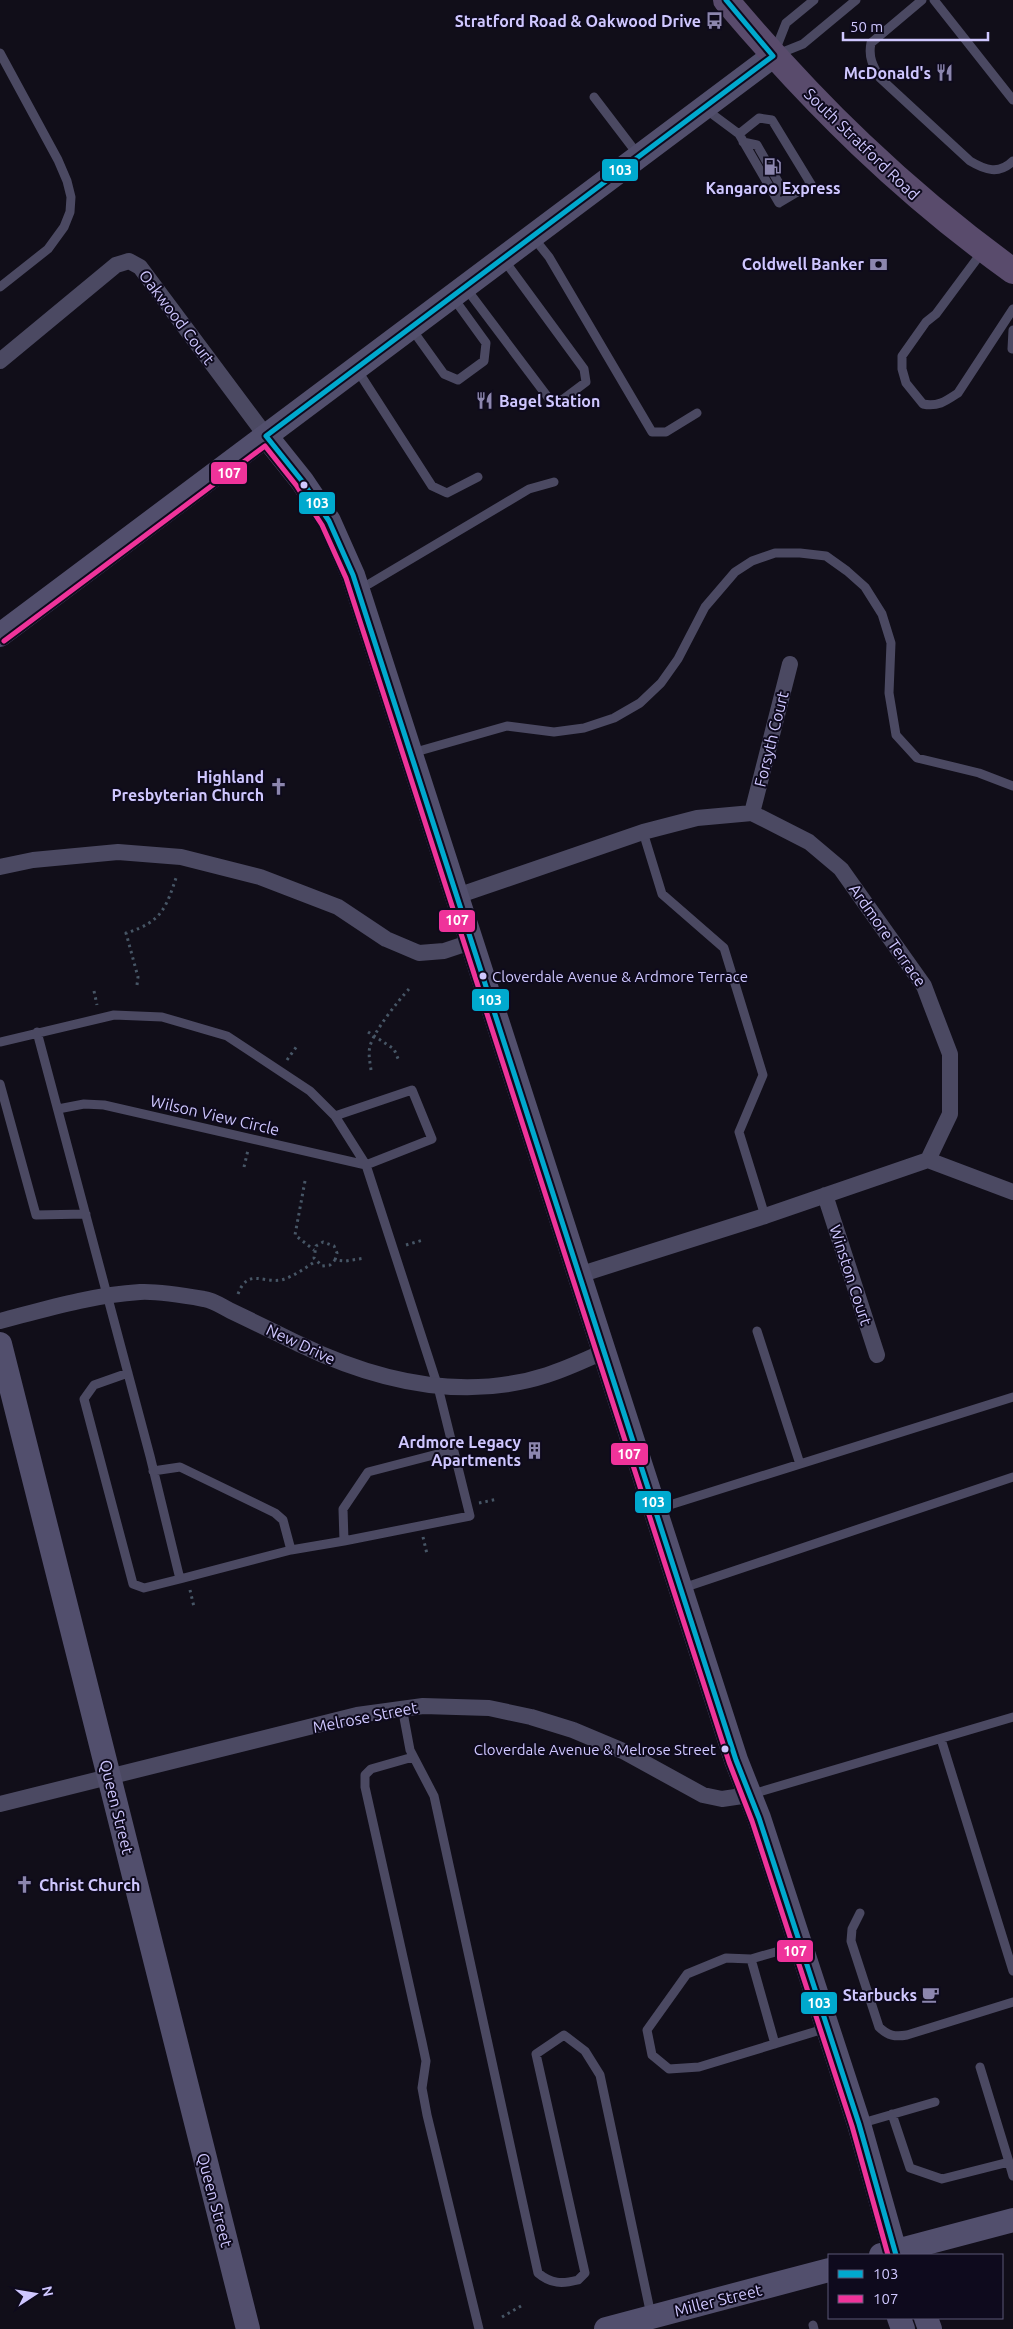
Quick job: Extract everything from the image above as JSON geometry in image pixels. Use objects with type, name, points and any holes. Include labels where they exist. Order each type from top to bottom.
[{"type":"main road","name":"South Stratford Road","points":[[726,0],[773,56],[821,108],[871,157],[922,202],[1013,271]]},
{"type":"street","points":[[0,635],[773,56]]},
{"type":"street","name":"Oakwood Court","points":[[0,361],[116,265],[129,261],[140,267],[266,436]]},
{"type":"street","points":[[266,436],[302,481],[329,521],[357,588],[458,896],[471,942],[654,1510],[871,2161],[891,2254]]},
{"type":"street","name":"Forsyth Court","points":[[752,813],[790,664]]},
{"type":"street","points":[[458,896],[643,832],[697,818],[752,813]]},
{"type":"street","name":"Ardmore Terrace","points":[[752,813],[809,842],[841,869],[924,986],[950,1054],[950,1114],[928,1160]]},
{"type":"street","points":[[0,867],[42,859],[118,852],[182,857],[260,877],[338,907],[386,939],[419,953],[444,951],[471,942]]},
{"type":"street","points":[[579,1275],[765,1216],[928,1160],[1013,1192]]},
{"type":"street","name":"Winston Court","points":[[825,1195],[877,1355]]},
{"type":"street","name":"New Drive","points":[[0,1321],[107,1295],[142,1292],[206,1299],[349,1365],[391,1379],[438,1387],[488,1386],[523,1382],[548,1375],[603,1352]]},
{"type":"street","name":"Queen Street","points":[[0,1344],[110,1777],[168,2020],[248,2329]]},
{"type":"street","name":"Melrose Street","points":[[0,1804],[357,1715],[402,1707],[443,1706],[489,1708],[531,1717],[573,1730],[623,1751],[702,1795],[722,1799],[750,1795]]},
{"type":"street","points":[[894,2254],[1013,2220]]},
{"type":"street","points":[[947,2254],[983,2228]]},
{"type":"street","name":"Miller Street","points":[[606,2329],[660,2318],[828,2270]]},
{"type":"lane","points":[[773,56],[786,23],[814,0]]},
{"type":"lane","points":[[773,56],[803,44],[856,0]]},
{"type":"lane","points":[[922,0],[871,42],[869,52],[871,63],[880,78],[970,161],[986,170],[1007,166],[1013,161]]},
{"type":"lane","points":[[934,0],[1013,100]]},
{"type":"lane","points":[[0,53],[58,160],[67,181],[71,197],[70,212],[64,227],[48,249],[0,287]]},
{"type":"lane","points":[[594,97],[639,157]]},
{"type":"lane","points":[[704,108],[741,138],[779,203],[811,184],[772,120],[759,118],[741,138]]},
{"type":"lane","points":[[532,236],[549,258],[652,432],[666,432],[697,413]]},
{"type":"lane","points":[[983,250],[936,314],[926,322],[902,356],[902,369],[906,382],[923,404],[934,406],[945,402],[958,393],[1013,309]]},
{"type":"lane","points":[[459,291],[550,400],[562,400],[586,382],[584,369],[503,258]]},
{"type":"lane","points":[[411,327],[444,374],[458,380],[484,360],[486,343],[459,291]]},
{"type":"lane","points":[[1012,349],[1013,330]]},
{"type":"lane","points":[[356,368],[432,486],[447,493],[478,477]]},
{"type":"lane","points":[[357,588],[369,584],[438,541],[455,534],[529,489],[554,482]]},
{"type":"lane","points":[[411,753],[508,726],[554,732],[584,728],[614,718],[640,703],[661,683],[678,659],[705,607],[735,572],[752,561],[775,553],[800,553],[826,556],[847,571],[865,587],[882,614],[891,643],[888,692],[896,735],[901,741],[917,758],[979,773],[1013,786]]},
{"type":"lane","points":[[643,832],[662,894],[724,948],[763,1075],[739,1132],[765,1216]]},
{"type":"lane","points":[[0,1042],[114,1015],[162,1017],[227,1036],[310,1090],[336,1116],[366,1165],[438,1387],[470,1516],[291,1550],[144,1588],[133,1584],[84,1399],[94,1385],[128,1373]]},
{"type":"lane","points":[[37,1032],[128,1373],[180,1579]]},
{"type":"lane","points":[[0,1084],[36,1215],[86,1214]]},
{"type":"lane","points":[[336,1116],[412,1090],[432,1140],[366,1165]]},
{"type":"lane","name":"Wilson View Circle","points":[[58,1109],[84,1104],[104,1105],[366,1165]]},
{"type":"lane","points":[[757,1331],[800,1464]]},
{"type":"lane","points":[[654,1510],[1013,1397]]},
{"type":"lane","points":[[344,1541],[343,1509],[368,1472],[453,1450]]},
{"type":"lane","points":[[153,1471],[180,1467],[275,1513],[283,1520],[291,1550]]},
{"type":"lane","points":[[680,1589],[1013,1477]]},
{"type":"lane","points":[[402,1707],[410,1750],[434,1796],[538,2273],[547,2280],[558,2283],[578,2280],[585,2273],[536,2054],[564,2035],[585,2051],[600,2075],[660,2318]]},
{"type":"lane","points":[[750,1795],[1013,1717]]},
{"type":"lane","points":[[941,1739],[1013,1971]]},
{"type":"lane","points":[[414,1757],[371,1769],[365,1775],[365,1787],[426,2061],[422,2088],[427,2115],[478,2329]]},
{"type":"lane","points":[[860,1913],[852,1929],[851,1941],[879,2028],[886,2033],[895,2037],[907,2035],[1013,2002]]},
{"type":"lane","points":[[800,1945],[751,1959],[726,1958],[687,1974],[647,2030],[652,2055],[669,2069],[699,2067],[827,2028]]},
{"type":"lane","points":[[751,1959],[774,2044]]},
{"type":"lane","points":[[980,2066],[1013,2176]]},
{"type":"lane","points":[[859,2124],[936,2102]]},
{"type":"lane","points":[[892,2114],[910,2168],[942,2179],[1009,2162]]},
{"type":"path","points":[[137,985],[138,977],[126,933],[153,921],[167,906],[177,875]]},
{"type":"path","points":[[371,1070],[369,1058],[370,1045],[396,1002],[409,989]]},
{"type":"path","points":[[368,1032],[394,1049],[399,1061]]},
{"type":"path","points":[[305,1180],[295,1235],[314,1250],[316,1261]]},
{"type":"path","points":[[314,1250],[319,1244],[331,1244],[336,1249],[335,1260]]},
{"type":"path","points":[[316,1261],[326,1266],[335,1260],[346,1262],[365,1258]]},
{"type":"path","points":[[238,1294],[241,1286],[249,1280],[259,1277],[280,1280],[292,1276],[316,1261]]},
{"type":"path","points":[[502,2317],[521,2306]]},
{"type":"transit line","name":"103","points":[[726,0],[773,56],[266,436],[302,481],[329,521],[353,575],[736,1760],[759,1818],[859,2124],[896,2254]]},
{"type":"transit line","name":"107","points":[[4,641],[265,446],[296,485],[322,525],[346,578],[729,1762],[752,1821],[852,2126],[888,2254]]},
{"type":"place","name":"Stratford Road & Oakwood Drive","points":[[715,21]]},
{"type":"place","name":"McDonald's","points":[[945,73]]},
{"type":"place","name":"Kangaroo Express","points":[[773,167]]},
{"type":"place","name":"Coldwell Banker","points":[[878,264]]},
{"type":"place","name":"Bagel Station","points":[[485,401]]},
{"type":"place","name":"Highland Presbyterian Church","points":[[278,786]]},
{"type":"place","name":"Cloverdale Avenue & Ardmore Terrace","points":[[483,976]]},
{"type":"place","name":"Ardmore Legacy Apartments","points":[[535,1451]]},
{"type":"place","name":"Cloverdale Avenue & Melrose Street","points":[[725,1749]]},
{"type":"place","name":"Christ Church","points":[[25,1885]]},
{"type":"place","name":"Starbucks","points":[[931,1995]]}]
